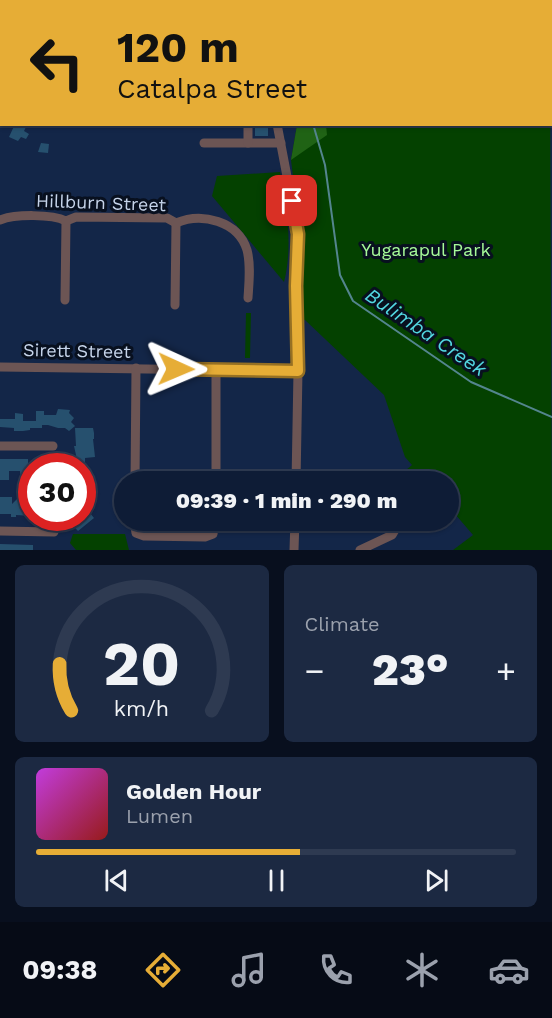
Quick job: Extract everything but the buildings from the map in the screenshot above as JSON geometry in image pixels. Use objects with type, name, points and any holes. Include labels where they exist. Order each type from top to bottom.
[{"type":"street","points":[[248,126],[248,143]]},
{"type":"street","points":[[277,126],[298,234],[296,471]]},
{"type":"street","points":[[204,143],[281,143]]},
{"type":"street","name":"Hillburn Street","points":[[0,220],[9,217],[58,217],[66,221],[76,217],[167,218],[176,223],[187,218],[222,222],[235,232],[246,247],[249,261],[248,298]]},
{"type":"street","points":[[65,300],[66,221]]},
{"type":"street","points":[[175,305],[176,223]]},
{"type":"street","name":"Sirett Street","points":[[0,367],[298,371]]},
{"type":"street","points":[[135,471],[136,368]]},
{"type":"street","points":[[216,369],[216,471]]},
{"type":"street","points":[[0,446],[52,446]]},
{"type":"street","points":[[0,531],[54,532]]},
{"type":"street","points":[[136,531],[144,536],[205,537],[213,534],[213,531]]},
{"type":"street","points":[[294,550],[295,531]]},
{"type":"street","points":[[360,550],[392,535],[394,531]]},
{"type":"green space","name":"Yugarapul Park","points":[[297,126],[550,126],[552,550],[453,550],[473,535],[459,519],[459,471],[417,471],[415,469],[405,471],[412,465],[405,457],[384,395],[302,319],[301,240],[291,160]]},
{"type":"green space","points":[[297,126],[326,126],[327,135],[291,160]]},
{"type":"green space","points":[[280,172],[289,241],[284,282],[212,196],[217,176]]},
{"type":"green space","points":[[246,313],[251,313],[250,358],[245,358]]},
{"type":"green space","points":[[73,534],[125,534],[129,550],[76,550],[70,543]]},
{"type":"waterway","name":"Bulimba Creek","points":[[314,126],[325,165],[340,275],[353,301],[471,382],[552,417]]},
{"type":"route","points":[[176,369],[298,371],[296,286],[298,234],[292,201]]}]
